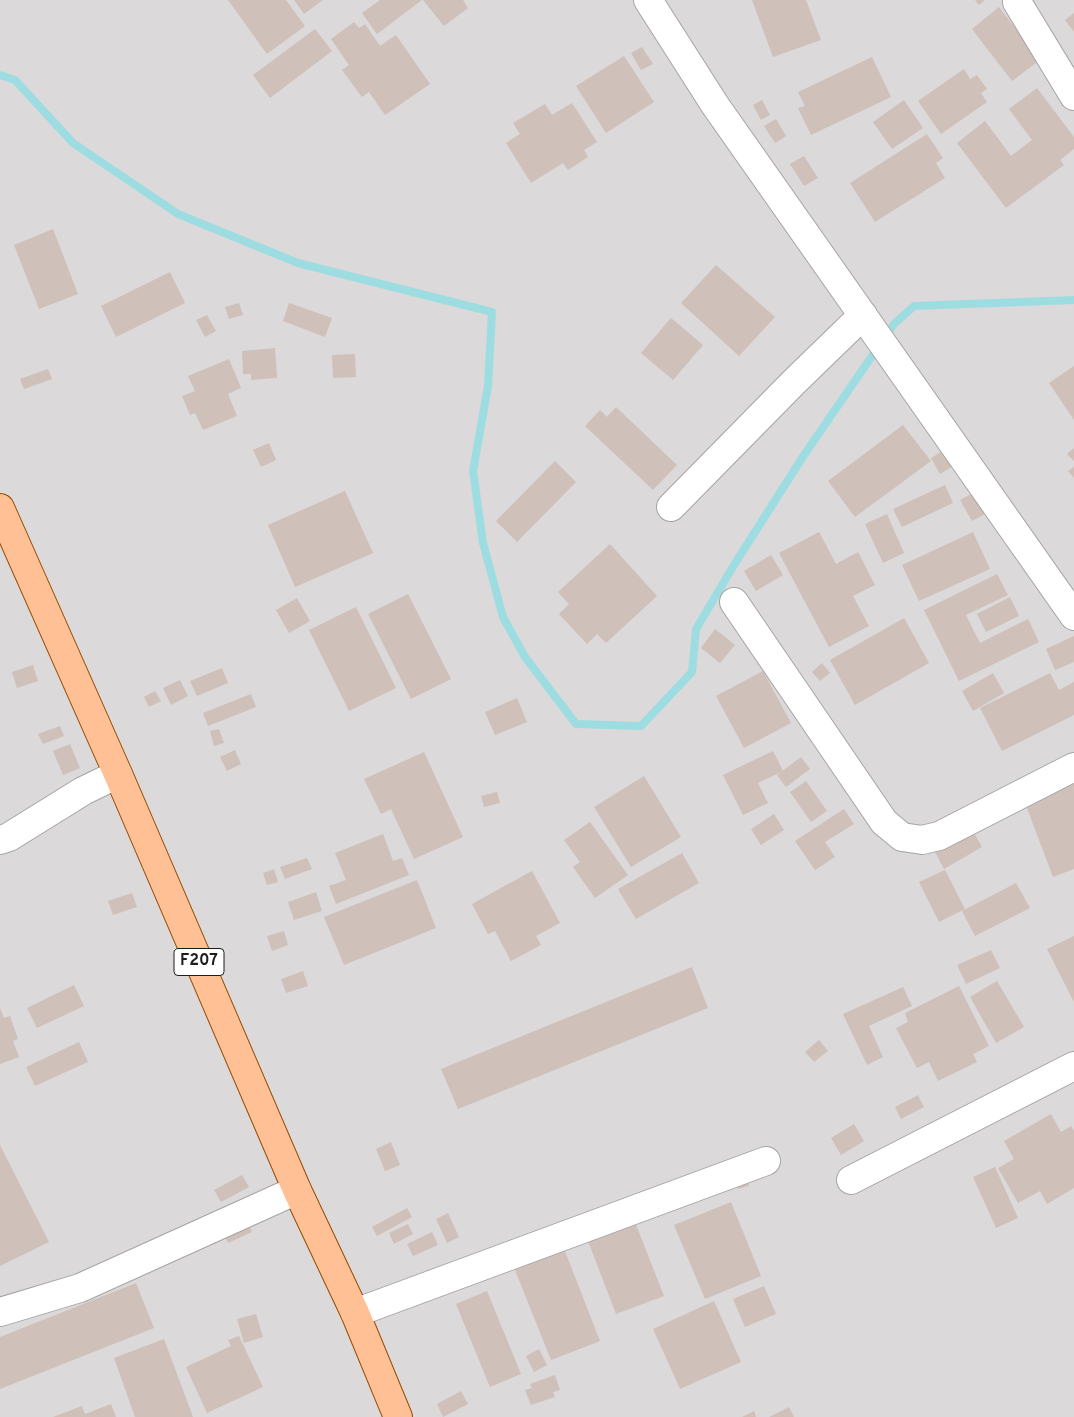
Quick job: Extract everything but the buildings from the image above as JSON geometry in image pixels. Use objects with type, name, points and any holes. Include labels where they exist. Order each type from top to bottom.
[{"type":"main road","name":"F207","points":[[0,508],[398,1417]]},
{"type":"street","points":[[648,0],[715,105],[1074,616]]},
{"type":"street","points":[[1017,1],[1074,96]]},
{"type":"street","points":[[671,507],[794,382],[868,322]]},
{"type":"street","points":[[734,602],[884,822],[902,837],[922,840],[939,836],[1074,767]]},
{"type":"street","points":[[0,840],[9,837],[82,790],[118,774]]},
{"type":"street","points":[[851,1180],[1074,1066]]},
{"type":"street","points":[[354,1313],[766,1161]]},
{"type":"street","points":[[0,1312],[80,1288],[297,1190]]},
{"type":"shaded area","points":[[0,0],[1074,0],[1074,1417],[0,1417]]},
{"type":"waterway","points":[[0,75],[15,80],[73,143],[178,214],[298,263],[492,312],[488,386],[473,471],[483,543],[503,617],[525,657],[576,724],[641,726],[692,672],[696,629],[734,565],[804,455],[894,324],[914,306],[1074,300]]}]
